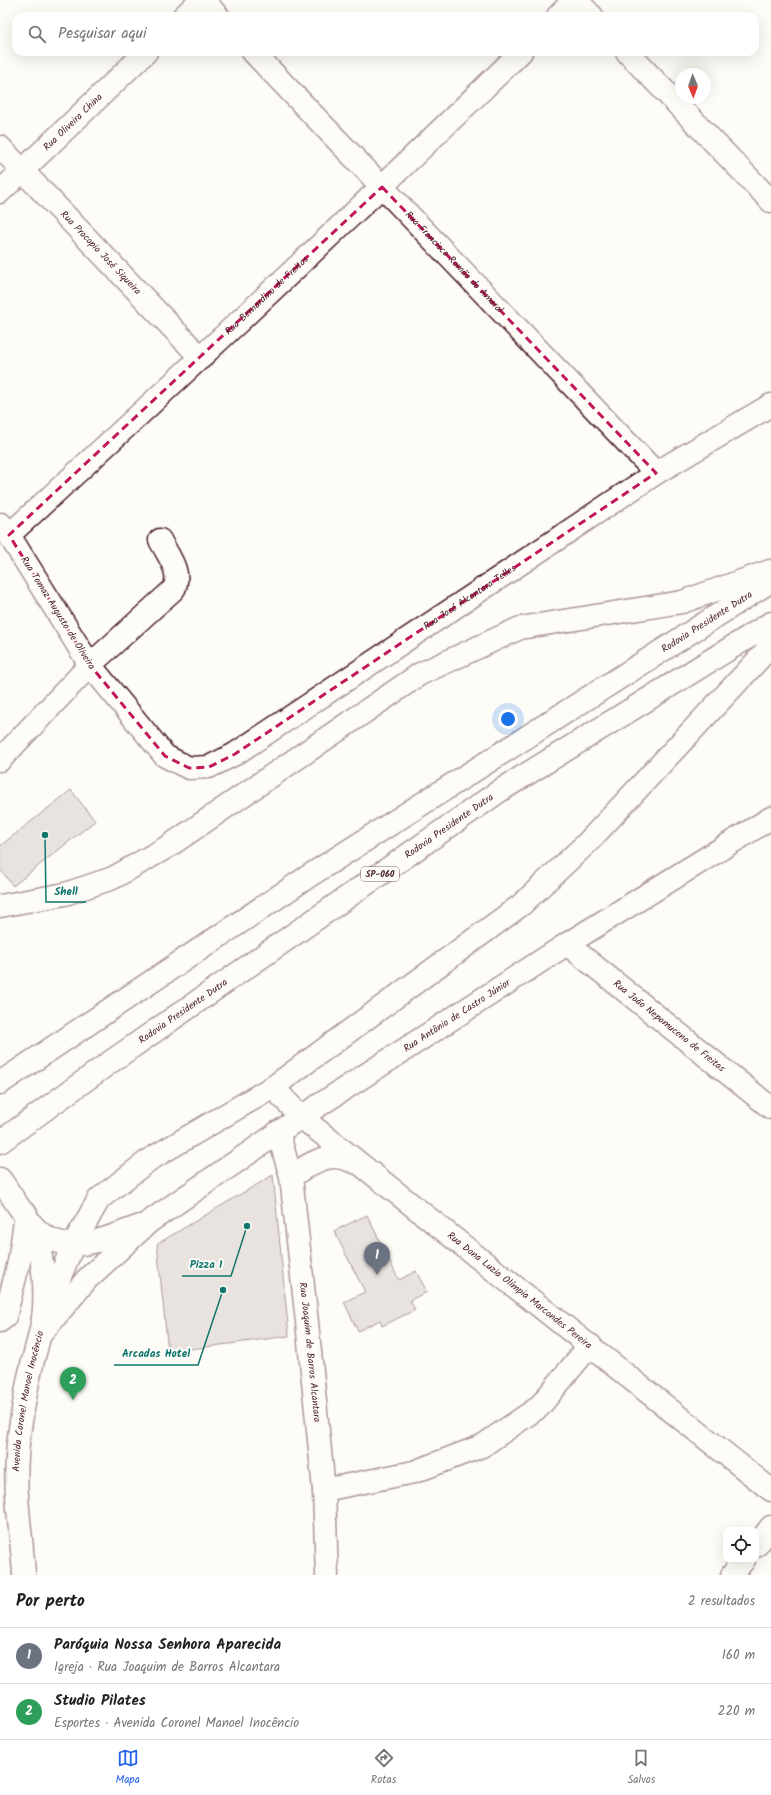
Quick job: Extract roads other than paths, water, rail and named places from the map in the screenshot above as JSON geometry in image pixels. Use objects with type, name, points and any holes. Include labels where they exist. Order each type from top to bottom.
[{"type":"main road","points":[[188,12],[202,0],[214,12]]},
{"type":"main road","points":[[562,12],[575,0],[588,12]]},
{"type":"main road","name":"Rua Oliveira China","points":[[0,192],[142,56]]},
{"type":"main road","name":"Rua Francisco Romão do Amaral","points":[[257,56],[656,473]]},
{"type":"main road","name":"Rua Bernardino de Freitas","points":[[5,529],[202,358],[517,56]]},
{"type":"main road","points":[[631,56],[771,201]]},
{"type":"main road","name":"Rua Procopio José Siqueira","points":[[0,147],[202,358]]},
{"type":"main road","name":"Rua José Alcantara Telles","points":[[165,756],[189,768],[209,767],[235,754],[656,473],[771,405]]},
{"type":"main road","name":"Rua Tomaz Augusto de Oliveira","points":[[5,529],[90,665],[165,756]]},
{"type":"main road","points":[[0,760],[90,665],[174,589],[177,582],[176,572],[160,540]]},
{"type":"main road","points":[[0,906],[65,894],[113,878],[169,846],[420,674],[520,628],[682,602],[771,571]]},
{"type":"main road","name":"Rodovia Presidente Dutra","points":[[0,1082],[309,876],[771,581]]},
{"type":"main road","name":"Rodovia Presidente Dutra","points":[[0,1142],[115,1058],[501,790],[771,623]]},
{"type":"main road","points":[[41,1326],[73,1245],[99,1199],[149,1160],[273,1086],[521,905],[588,842],[771,646]]},
{"type":"main road","name":"Rua Antônio de Castro Júnior","points":[[149,1222],[278,1132],[567,944],[771,818]]},
{"type":"main road","name":"Rua João Nepomuceno de Freitas","points":[[567,944],[771,1108]]},
{"type":"main road","name":"Rua Dona Luzia Olímpia Marcondes Pereira","points":[[273,1086],[301,1117],[771,1490]]},
{"type":"main road","name":"Rua Joaquim de Barros Alcantara","points":[[278,1132],[291,1177],[324,1490],[327,1575]]},
{"type":"main road","points":[[291,1177],[307,1166],[319,1161],[336,1157],[359,1163]]},
{"type":"main road","points":[[0,1179],[26,1215],[52,1240],[73,1245],[90,1243],[149,1222]]},
{"type":"main road","points":[[0,1321],[5,1317],[16,1276],[26,1215]]},
{"type":"main road","name":"Avenida Coronel Manoel Inocêncio","points":[[24,1575],[17,1498],[17,1456],[27,1387],[41,1326],[44,1275],[43,1260],[26,1215]]},
{"type":"main road","points":[[41,1326],[87,1279],[149,1222]]},
{"type":"main road","points":[[324,1490],[414,1472],[482,1446],[539,1407],[590,1345]]},
{"type":"main road","points":[[759,1542],[771,1527]]},
{"type":"main road","points":[[732,1575],[742,1563]]},
{"type":"place","name":"Shell","points":[[45,835]]},
{"type":"place","name":"Pizza 1","points":[[247,1226]]},
{"type":"place","name":"Paróquia Nossa Senhora Aparecida","points":[[377,1275]]},
{"type":"place","name":"Arcadas Hotel","points":[[223,1290]]},
{"type":"place","name":"Studio Pilates","points":[[73,1400]]}]
